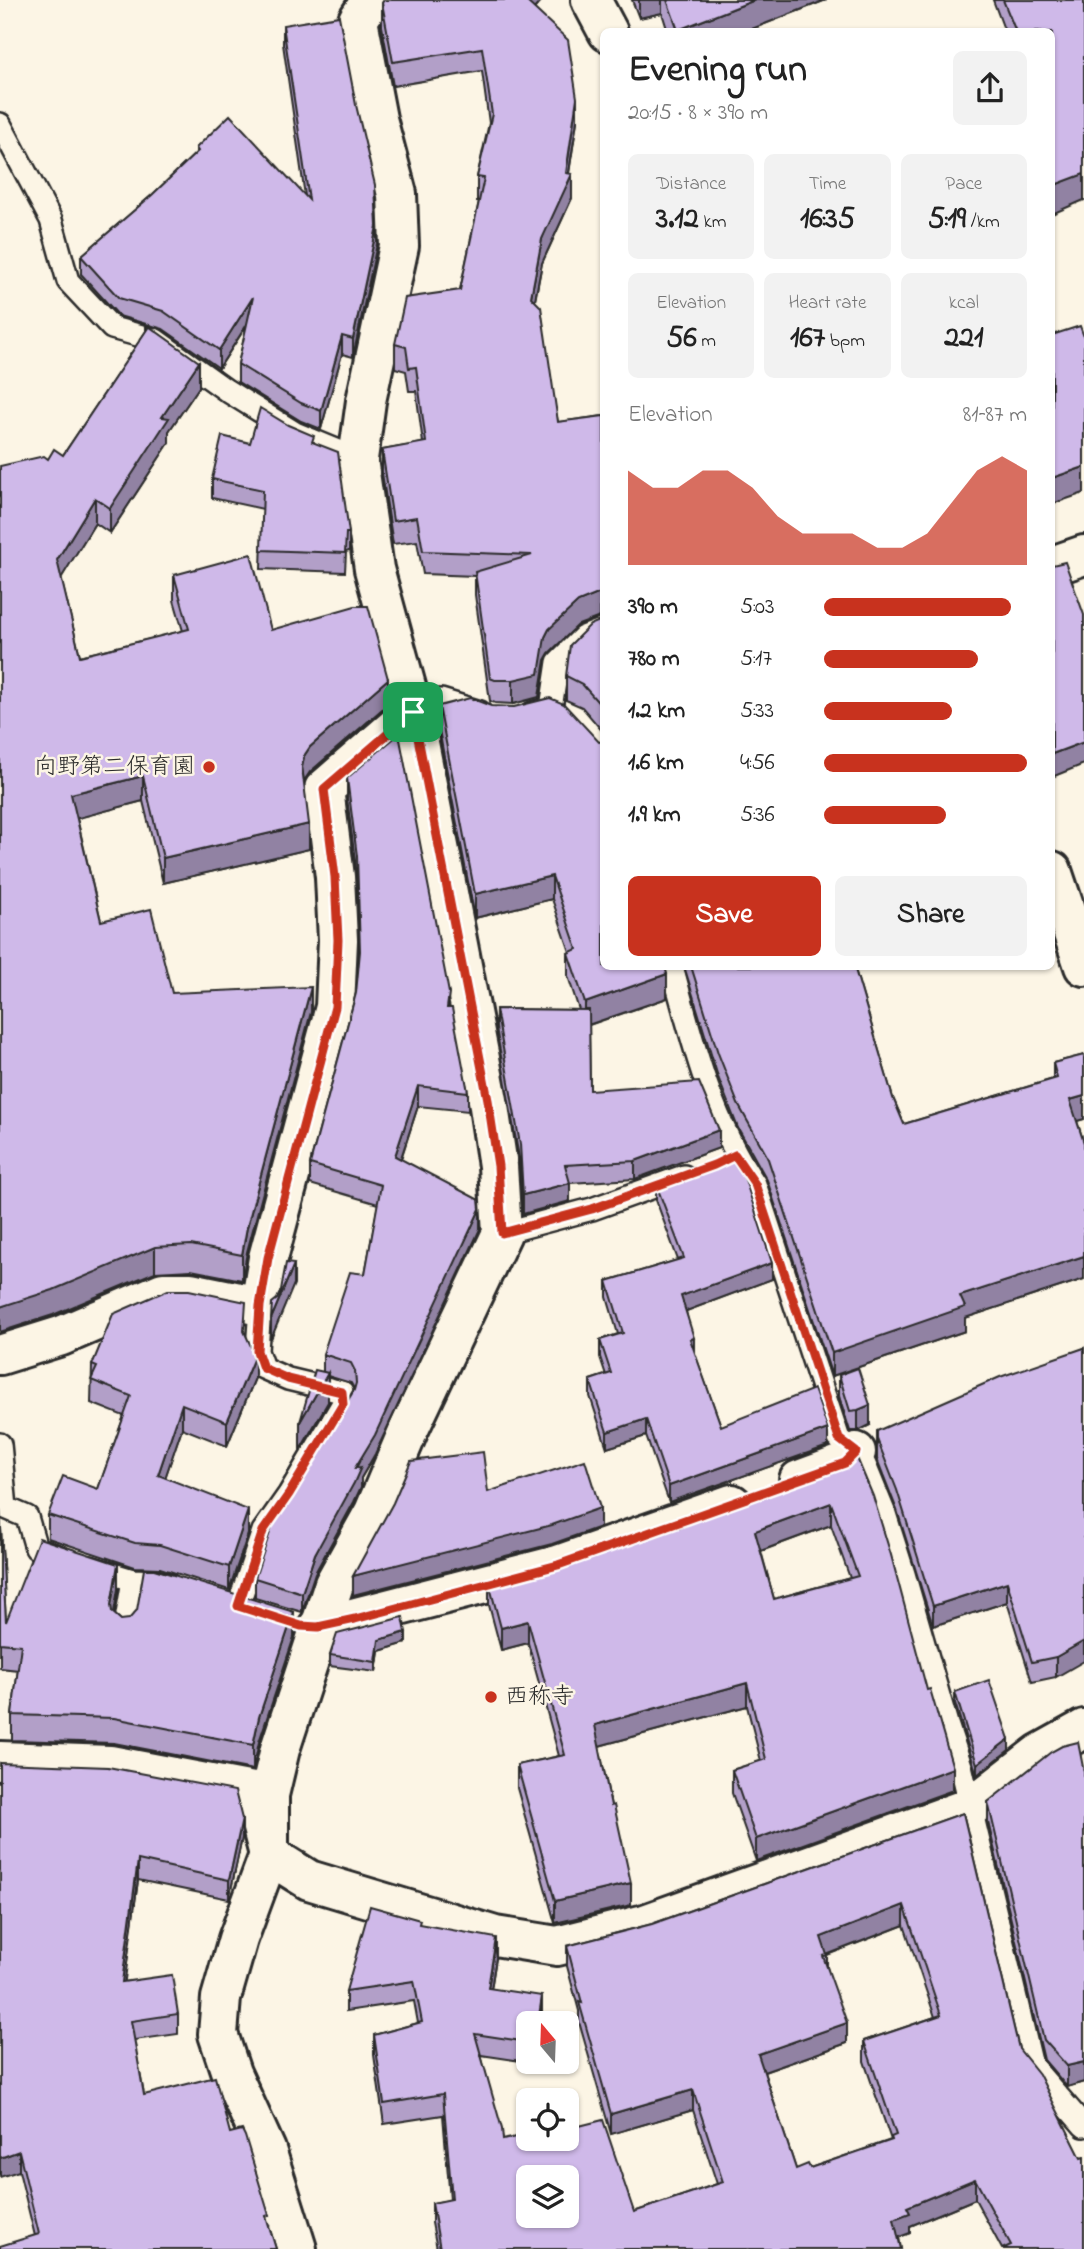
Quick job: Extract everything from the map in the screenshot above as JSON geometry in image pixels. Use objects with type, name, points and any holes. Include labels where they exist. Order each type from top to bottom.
[{"type":"street","points":[[297,2249],[266,2150],[231,2073],[218,2034],[221,1998],[238,1939],[270,1855],[269,1795],[310,1627],[374,1512],[409,1429],[502,1233],[498,1166],[488,1100],[413,712],[374,569],[358,459],[366,401],[399,246],[397,194],[375,108],[358,20],[371,0]]},
{"type":"street","points":[[591,0],[606,28]]},
{"type":"street","points":[[1055,565],[1084,555]]},
{"type":"street","points":[[0,1354],[61,1336],[163,1292],[191,1292],[260,1306],[280,1208],[335,1007],[337,902],[324,789],[413,712]]},
{"type":"street","points":[[1055,880],[1084,967]]},
{"type":"street","points":[[310,1627],[558,1565],[845,1463],[865,1445]]},
{"type":"street","points":[[0,1761],[110,1765],[253,1792],[270,1855],[309,1880],[495,1936],[556,1946],[645,1924],[971,1807],[1039,1754],[1084,1729]]},
{"type":"lane","points":[[0,124],[51,220],[68,281],[112,328],[156,340],[226,390],[295,433],[358,459]]},
{"type":"lane","points":[[551,708],[558,662],[583,638],[600,631]]},
{"type":"lane","points":[[413,712],[441,700],[458,703],[492,716],[508,717],[551,708],[572,716]]},
{"type":"lane","points":[[673,970],[703,1075],[735,1155],[755,1184],[839,1439],[865,1445],[865,1465],[885,1514],[961,1766],[1032,2066],[1084,2126]]},
{"type":"lane","points":[[502,1233],[592,1209],[735,1155]]},
{"type":"lane","points":[[238,1606],[263,1531],[289,1494],[343,1404],[342,1392],[288,1379],[263,1368],[257,1351],[260,1306]]},
{"type":"lane","points":[[0,1444],[6,1508],[27,1517],[36,1548],[133,1580],[156,1581],[191,1592]]},
{"type":"lane","points":[[124,1632],[133,1580]]},
{"type":"lane","points":[[215,1599],[263,1614]]},
{"type":"building","points":[[384,0],[525,0],[568,40],[577,98],[566,173],[572,174],[542,239],[531,297],[541,307],[558,422],[600,417],[600,593],[578,602],[549,629],[545,637],[539,674],[513,680],[490,678],[475,572],[532,555],[423,551],[417,517],[393,521],[382,450],[426,442],[416,367],[409,368],[406,347],[395,344],[405,298],[460,290],[484,178],[477,177],[492,114],[482,48],[393,62],[382,3]]},
{"type":"building","points":[[667,0],[755,0],[683,28],[677,28]]},
{"type":"building","points":[[1003,0],[1084,0],[1084,174],[1055,185],[1055,28],[1014,28]]},
{"type":"building","points":[[339,16],[375,185],[377,226],[353,339],[342,336],[321,411],[301,403],[238,364],[253,297],[219,350],[163,311],[119,298],[81,256],[152,195],[198,151],[196,148],[230,115],[309,200],[283,25]]},
{"type":"building","points":[[146,326],[199,362],[162,417],[169,418],[110,508],[95,498],[57,560],[80,656],[189,629],[174,575],[251,554],[271,630],[355,606],[368,606],[388,679],[310,747],[304,756],[302,767],[309,824],[163,858],[143,776],[71,794],[101,921],[151,909],[172,993],[311,987],[247,1227],[242,1255],[191,1245],[155,1247],[53,1290],[0,1307],[0,466],[44,456],[48,459],[54,449],[63,455],[148,328]]},
{"type":"building","points":[[1080,326],[1084,337],[1084,467],[1055,477],[1055,334]]},
{"type":"building","points":[[260,408],[288,425],[314,436],[312,442],[338,452],[349,533],[346,533],[345,553],[261,550],[263,490],[212,479],[222,436],[250,443]]},
{"type":"building","points":[[1065,562],[1084,615],[1084,742],[1055,753],[1055,564]]},
{"type":"building","points":[[600,621],[600,704],[582,684],[566,676],[570,645],[590,625]]},
{"type":"building","points":[[470,698],[491,706],[514,707],[550,698],[564,704],[600,742],[600,970],[666,970],[667,974],[585,1003],[568,953],[577,949],[552,876],[475,894],[439,706]]},
{"type":"building","points":[[399,734],[449,993],[447,1008],[452,1008],[468,1092],[418,1086],[395,1156],[479,1200],[480,1209],[375,1435],[355,1468],[361,1467],[354,1483],[315,1554],[302,1593],[255,1578],[275,1517],[300,1481],[356,1383],[351,1363],[323,1354],[350,1272],[365,1274],[381,1185],[310,1164],[356,993],[360,951],[357,856],[347,778]]},
{"type":"building","points":[[692,970],[855,970],[893,1098],[904,1124],[1057,1078],[1053,1063],[1084,1055],[1084,1096],[1070,1100],[1084,1143],[1084,1256],[960,1296],[965,1307],[832,1353],[767,1156],[738,1104],[718,1053]]},
{"type":"building","points":[[496,1009],[589,1010],[590,1090],[699,1082],[719,1130],[635,1161],[565,1165],[570,1183],[523,1195],[520,1144]]},
{"type":"building","points":[[732,1155],[743,1173],[772,1263],[681,1296],[694,1338],[690,1339],[721,1426],[814,1389],[828,1429],[669,1486],[646,1419],[607,1432],[590,1380],[611,1373],[600,1340],[623,1333],[607,1281],[684,1258],[656,1184]]},
{"type":"building","points":[[286,1263],[294,1264],[271,1319],[272,1303],[281,1290]]},
{"type":"building","points":[[168,1290],[189,1290],[246,1302],[244,1331],[255,1355],[227,1422],[182,1404],[158,1475],[248,1510],[229,1567],[160,1545],[135,1543],[48,1515],[63,1476],[98,1489],[131,1396],[91,1380],[97,1367],[92,1365],[113,1314]]},
{"type":"building","points":[[1084,1348],[1084,1641],[1056,1657],[1032,1662],[1007,1582],[933,1606],[897,1490],[877,1439],[877,1431],[1000,1377]]},
{"type":"building","points":[[858,1368],[870,1405],[850,1411],[839,1375]]},
{"type":"building","points":[[315,1370],[328,1373],[300,1422]]},
{"type":"building","points":[[483,1452],[488,1492],[585,1460],[600,1508],[552,1525],[353,1576],[393,1503],[411,1461]]},
{"type":"building","points":[[857,1458],[873,1496],[927,1690],[930,1689],[953,1768],[756,1839],[732,1770],[766,1759],[747,1683],[595,1725],[611,1806],[614,1805],[631,1883],[555,1901],[517,1765],[565,1755],[528,1621],[501,1628],[489,1583],[564,1564],[634,1539],[685,1525],[684,1521]],"holes":[[[831,1503],[858,1576],[774,1599],[755,1531]]]},
{"type":"building","points":[[0,1509],[6,1622],[39,1538],[118,1564],[111,1605],[112,1612],[121,1620],[129,1619],[137,1610],[144,1569],[154,1569],[294,1612],[259,1717],[253,1745],[114,1718],[12,1715],[21,1645],[0,1643]]},
{"type":"building","points":[[403,1617],[406,1632],[379,1640],[376,1662],[330,1655],[337,1634]]},
{"type":"building","points":[[989,1680],[1009,1739],[977,1764],[955,1692]]},
{"type":"building","points":[[1078,1742],[1084,1772],[1084,2062],[1067,2066],[1044,2040],[988,1802],[1051,1752]]},
{"type":"building","points":[[0,1763],[108,1767],[235,1791],[242,1819],[229,1880],[138,1860],[122,1982],[172,1975],[178,2014],[131,2021],[144,2095],[215,2077],[230,2133],[242,2130],[245,2136],[269,2215],[266,2216],[276,2249],[0,2249],[0,2246],[39,2234],[19,2151],[0,2158]]},
{"type":"building","points":[[963,1813],[1019,2049],[1039,2074],[1081,2158],[1084,2157],[1084,2249],[1002,2249],[1011,2245],[975,2179],[907,2207],[910,2213],[894,2219],[901,2249],[440,2249],[432,2203],[452,2199],[443,2094],[384,2104],[374,2035],[422,2022],[414,1981],[346,1991],[370,1906],[420,1920],[419,1924],[496,1938],[488,1988],[542,1996],[540,2011],[516,2011],[516,2040],[475,2034],[503,2140],[516,2137],[516,2151],[579,2151],[579,2126],[603,2120],[634,2212],[723,2182],[693,2090],[611,2114],[579,2002],[582,2003],[567,1946],[652,1924]],"holes":[[[904,1905],[941,2015],[864,2041],[896,2135],[891,2137],[892,2140],[810,2168],[808,2164],[796,2169],[758,2054],[847,2023],[823,1956],[827,1955],[821,1937]]]},
{"type":"place","name":"向野第二保育園","points":[[209,767]]},
{"type":"place","name":"西称寺","points":[[491,1697]]},
{"type":"route","points":[[413,712],[488,1100],[498,1166],[502,1233],[592,1209],[735,1155],[755,1184],[839,1439],[856,1452],[845,1463],[558,1565],[355,1619],[318,1627],[301,1626],[238,1606],[263,1531],[289,1494],[343,1404],[342,1392],[288,1379],[263,1368],[257,1351],[260,1306],[268,1258],[335,1007],[338,940],[335,877],[324,789],[384,740],[413,712]]}]
